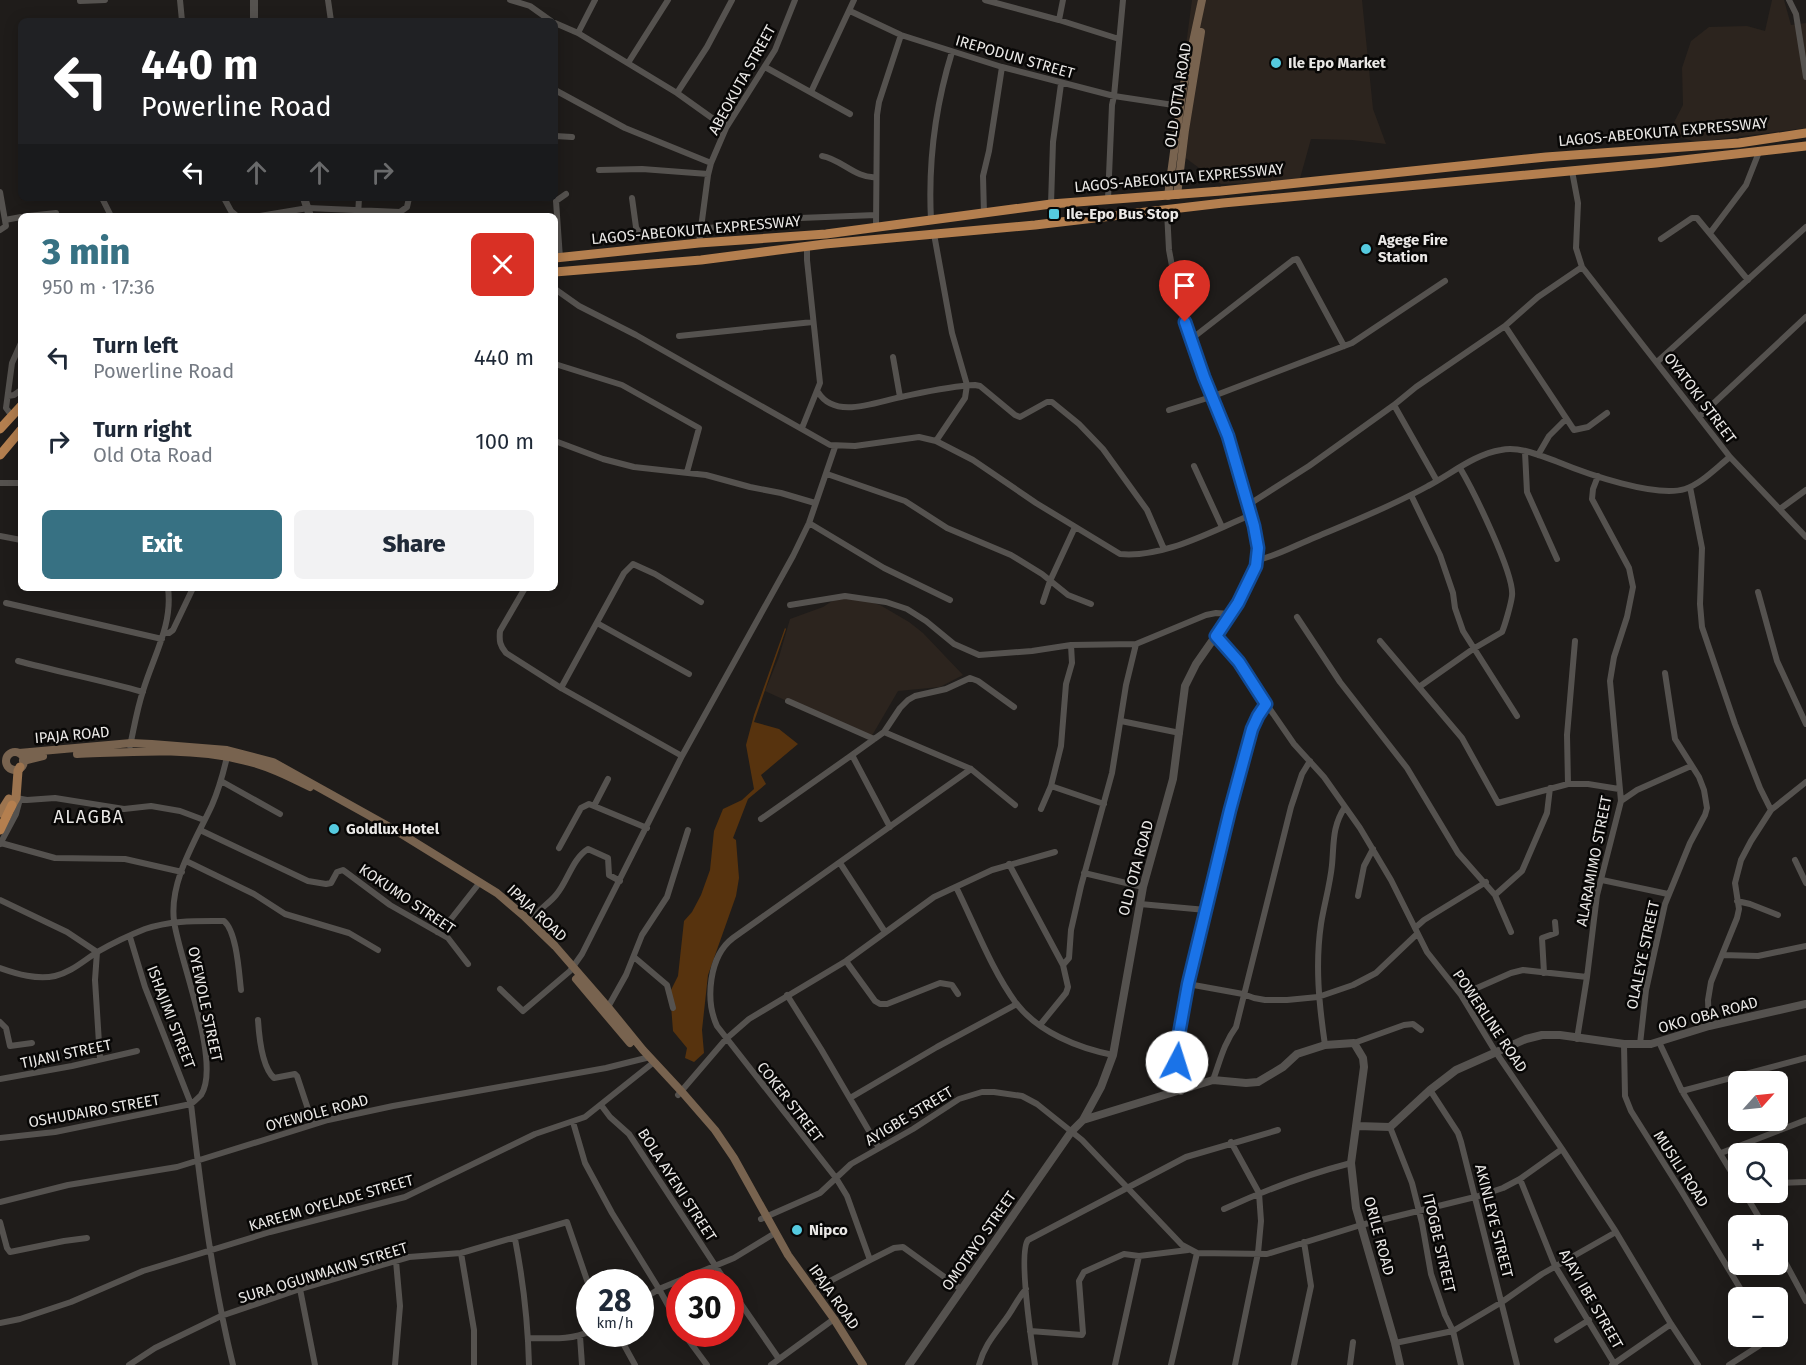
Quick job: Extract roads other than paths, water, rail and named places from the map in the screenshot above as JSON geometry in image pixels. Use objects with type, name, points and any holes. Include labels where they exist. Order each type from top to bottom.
[{"type":"highway","name":"LAGOS-ABEOKUTA EXPRESSWAY","points":[[558,258],[699,243],[826,234],[1051,204],[1173,196],[1546,157],[1739,143],[1806,133]]},
{"type":"highway","name":"LAGOS-ABEOKUTA EXPRESSWAY","points":[[558,272],[702,260],[825,244],[1806,146]]},
{"type":"highway","points":[[825,244],[826,234]]},
{"type":"highway","points":[[0,429],[18,409]]},
{"type":"highway","points":[[0,455],[18,434]]},
{"type":"highway","points":[[0,830],[16,801]]},
{"type":"main road","points":[[1173,196],[1180,106],[1202,0]]},
{"type":"main road","name":"OLD OTTA ROAD","points":[[1173,196],[1207,0]]},
{"type":"main road","name":"IPAJA ROAD","points":[[130,748],[227,757],[252,762],[293,779],[393,835],[505,903],[608,1007],[649,1061]]},
{"type":"main road","name":"IPAJA ROAD","points":[[0,754],[18,759],[49,754],[130,748],[219,749],[273,762],[472,876],[531,922],[649,1061],[722,1140],[789,1266],[863,1365]]},
{"type":"main road","points":[[5,763],[7,757],[18,759]]},
{"type":"main road","points":[[5,763],[14,769],[18,759]]},
{"type":"main road","points":[[0,821],[16,801],[18,759]]},
{"type":"main road","points":[[0,813],[9,799],[11,789],[12,774],[5,763]]},
{"type":"main road","name":"IPAJA ROAD","points":[[772,1234],[813,1290],[857,1365]]},
{"type":"street","points":[[80,1],[105,0]]},
{"type":"street","points":[[180,0],[182,18]]},
{"type":"street","points":[[254,0],[254,18]]},
{"type":"street","points":[[328,0],[331,18]]},
{"type":"street","points":[[510,0],[531,3],[548,18]]},
{"type":"street","points":[[578,33],[596,0]]},
{"type":"street","points":[[628,63],[668,0]]},
{"type":"street","points":[[676,93],[707,47],[732,0]]},
{"type":"street","name":"ABEOKUTA STREET","points":[[699,243],[711,163],[726,128],[765,67],[784,32],[795,0]]},
{"type":"street","points":[[811,92],[854,0]]},
{"type":"street","points":[[985,0],[1003,3],[1119,39]]},
{"type":"street","points":[[1059,20],[1063,0]]},
{"type":"street","points":[[1108,199],[1109,140],[1123,0]]},
{"type":"street","points":[[1789,0],[1796,14],[1806,76]]},
{"type":"street","name":"IREPODUN STREET","points":[[850,11],[900,35],[1061,84],[1114,96],[1180,106]]},
{"type":"street","points":[[558,24],[578,33],[628,63],[726,128]]},
{"type":"street","points":[[1799,33],[1806,27]]},
{"type":"street","points":[[876,227],[876,129],[879,102],[900,35]]},
{"type":"street","points":[[931,220],[933,135],[937,103],[952,52]]},
{"type":"street","points":[[765,67],[850,114]]},
{"type":"street","points":[[984,214],[983,176],[1002,67]]},
{"type":"street","points":[[1051,204],[1053,142],[1061,84]]},
{"type":"street","points":[[558,92],[625,128],[711,163]]},
{"type":"street","points":[[558,136],[572,137]]},
{"type":"street","points":[[1710,233],[1746,185],[1759,152]]},
{"type":"street","points":[[822,156],[832,158],[863,176],[876,177]]},
{"type":"street","points":[[599,170],[642,169],[708,174]]},
{"type":"street","points":[[1248,505],[1309,466],[1431,376],[1505,326],[1538,297],[1582,267],[1576,248],[1578,203],[1572,171]]},
{"type":"street","points":[[0,192],[6,226],[0,230]]},
{"type":"street","points":[[558,200],[566,194]]},
{"type":"street","points":[[632,198],[636,227],[640,232],[800,218],[876,215]]},
{"type":"street","points":[[309,212],[400,212],[407,207],[408,201]]},
{"type":"street","points":[[1167,211],[1174,284],[1190,340],[1228,436],[1251,515],[1258,560],[1279,555],[1411,495],[1489,453],[1507,449],[1538,455],[1598,476],[1647,488],[1679,490],[1690,487],[1730,457]]},
{"type":"street","points":[[1661,239],[1695,217],[1748,280]]},
{"type":"street","points":[[5,220],[18,218]]},
{"type":"street","points":[[1657,362],[1806,227]]},
{"type":"street","points":[[934,234],[950,322],[967,385],[965,398],[936,441]]},
{"type":"street","points":[[802,428],[820,383],[807,247]]},
{"type":"street","points":[[1190,340],[1297,259],[1344,346]]},
{"type":"street","name":"OYATOKI STREET","points":[[1582,267],[1730,457],[1806,537]]},
{"type":"street","points":[[1169,410],[1211,397],[1344,346],[1445,281]]},
{"type":"street","points":[[558,291],[579,306],[636,335],[835,447],[872,445],[919,437],[936,441],[974,460],[1120,554],[1129,555],[1164,549],[1251,515]]},
{"type":"street","points":[[1699,417],[1806,317]]},
{"type":"street","points":[[680,336],[813,322]]},
{"type":"street","points":[[1505,326],[1574,430],[1588,427],[1607,413]]},
{"type":"street","points":[[12,416],[6,408],[12,363],[18,350]]},
{"type":"street","points":[[892,357],[900,397]]},
{"type":"street","points":[[558,365],[622,386],[699,428],[687,472]]},
{"type":"street","points":[[818,392],[824,400],[852,407],[862,407],[900,397],[967,385],[980,386],[1020,417],[1047,402],[1056,404],[1103,449],[1147,510],[1164,549]]},
{"type":"street","points":[[8,396],[18,392]]},
{"type":"street","points":[[1394,405],[1437,481]]},
{"type":"street","points":[[1538,455],[1549,436],[1566,419]]},
{"type":"street","points":[[558,442],[625,465],[687,472],[815,503]]},
{"type":"street","points":[[500,989],[523,1011],[572,969],[620,881],[682,756],[775,590],[809,523],[835,447]]},
{"type":"street","points":[[1525,452],[1527,492],[1557,560]]},
{"type":"street","points":[[1194,466],[1222,526]]},
{"type":"street","points":[[1419,687],[1473,649],[1502,632],[1512,592],[1506,569],[1480,505],[1460,468]]},
{"type":"street","points":[[827,474],[905,501],[947,528],[1011,555],[1068,595],[1091,604]]},
{"type":"street","name":"ALARAMIMO STREET","points":[[1577,1039],[1597,895],[1621,801],[1610,681],[1614,657],[1627,618],[1633,587],[1629,568],[1612,540],[1593,499],[1593,489],[1598,476]]},
{"type":"street","points":[[0,483],[18,483]]},
{"type":"street","points":[[1690,487],[1701,540],[1702,627],[1731,713],[1771,810]]},
{"type":"street","points":[[1780,509],[1806,490]]},
{"type":"street","points":[[1411,495],[1440,555],[1463,632],[1517,716]]},
{"type":"street","points":[[809,523],[884,568],[950,600]]},
{"type":"street","points":[[1043,602],[1050,581],[1075,527]]},
{"type":"street","points":[[0,536],[18,539]]},
{"type":"street","name":"OLD OTA ROAD","points":[[1071,1132],[1083,1120],[1101,1087],[1113,1055],[1143,886],[1173,779],[1185,686],[1196,664],[1238,602],[1258,560]]},
{"type":"street","points":[[561,688],[624,573],[633,564],[655,574],[701,602]]},
{"type":"street","points":[[130,748],[143,692],[164,636],[168,591]]},
{"type":"street","points":[[6,603],[164,636],[173,630],[192,591]]},
{"type":"street","points":[[523,591],[500,631],[501,647],[506,653],[561,688],[682,756]]},
{"type":"street","points":[[1758,592],[1777,661],[1806,724]]},
{"type":"street","points":[[790,605],[845,596],[886,602],[908,609],[954,644],[979,655],[1096,643],[1136,644],[1206,615],[1232,612]]},
{"type":"street","points":[[1297,617],[1340,682],[1407,768],[1458,853],[1495,895],[1510,932]]},
{"type":"street","points":[[597,623],[689,674]]},
{"type":"street","name":"POWERLINE ROAD","points":[[1216,636],[1233,654],[1266,704],[1324,777],[1373,849],[1427,952],[1461,995],[1494,1051],[1616,1232],[1698,1365]]},
{"type":"street","points":[[1380,641],[1462,738],[1498,802],[1568,784],[1588,784],[1619,789]]},
{"type":"street","points":[[1568,784],[1567,735],[1575,641]]},
{"type":"street","points":[[1063,965],[1069,958],[1071,930],[1084,873],[1117,751],[1126,685],[1136,644]]},
{"type":"street","points":[[1041,809],[1051,786],[1063,730],[1066,684],[1072,663],[1071,645]]},
{"type":"street","points":[[18,661],[143,692]]},
{"type":"street","name":"OLALEYE STREET","points":[[1640,1044],[1646,990],[1668,894],[1705,815],[1707,802],[1704,790],[1678,745],[1674,733],[1665,673]]},
{"type":"street","points":[[761,819],[884,732],[900,708],[915,696],[946,689],[970,678],[978,681],[1014,707]]},
{"type":"street","points":[[788,701],[874,739]]},
{"type":"street","points":[[1181,1092],[1177,1062],[1188,984],[1252,729],[1266,704]]},
{"type":"street","points":[[1121,721],[1180,733]]},
{"type":"street","points":[[884,732],[971,769],[1015,805]]},
{"type":"street","points":[[852,755],[891,827]]},
{"type":"street","name":"OYEWOLE STREET","points":[[191,1104],[202,1094],[208,1064],[189,974],[174,922],[175,898],[186,861],[221,781],[227,757]]},
{"type":"street","points":[[1213,1080],[1222,1050],[1236,1027],[1291,807],[1302,774],[1310,761]]},
{"type":"street","points":[[1621,801],[1644,786],[1691,766]]},
{"type":"street","name":"COKER STREET","points":[[870,1260],[847,1196],[836,1178],[717,1026],[710,1006],[713,975],[718,954],[724,945],[971,769]]},
{"type":"street","points":[[594,806],[608,779]]},
{"type":"street","points":[[221,781],[280,814]]},
{"type":"street","points":[[1709,1026],[1708,1000],[1711,982],[1737,918],[1739,909],[1735,883],[1742,860],[1771,810],[1806,782]]},
{"type":"street","points":[[1051,786],[1104,804]]},
{"type":"street","points":[[1495,895],[1522,871],[1547,813],[1550,788]]},
{"type":"street","points":[[182,872],[125,859],[55,858],[1,843],[16,814],[16,801],[55,798],[124,809],[138,806],[158,807],[180,811],[204,820]]},
{"type":"street","points":[[559,848],[581,808],[589,804],[647,828]]},
{"type":"street","points":[[1325,1045],[1318,997],[1320,935],[1332,865],[1333,839],[1337,820],[1345,807]]},
{"type":"street","name":"KOKUMO STREET","points":[[200,830],[308,881],[331,883],[337,873],[343,870],[390,905],[448,938],[468,964]]},
{"type":"street","points":[[608,1007],[634,957],[642,935],[667,897],[688,830]]},
{"type":"street","points":[[531,922],[538,909],[550,902],[558,893],[577,860],[588,849],[608,858],[609,875],[620,881]]},
{"type":"street","points":[[1358,896],[1364,866],[1373,849]]},
{"type":"street","points":[[680,1093],[726,1040],[749,1019],[846,961],[934,897],[1008,864],[1055,852]]},
{"type":"street","points":[[1795,860],[1806,884]]},
{"type":"street","points":[[186,861],[254,894],[285,914],[349,933],[378,950]]},
{"type":"street","points":[[840,863],[885,932]]},
{"type":"street","points":[[1008,864],[1063,965],[1068,987],[1066,993],[1040,1025]]},
{"type":"street","points":[[1084,873],[1143,886]]},
{"type":"street","points":[[1602,880],[1668,894]]},
{"type":"street","points":[[1188,984],[1265,1000],[1318,997],[1353,985],[1376,973],[1424,920],[1485,882]]},
{"type":"street","points":[[437,932],[451,919],[477,886]]},
{"type":"street","points":[[956,887],[1002,982],[1017,1004],[1040,1025],[1092,1051],[1113,1055]]},
{"type":"street","points":[[0,900],[67,932],[98,952]]},
{"type":"street","points":[[1737,901],[1778,915]]},
{"type":"street","points":[[1140,904],[1206,910]]},
{"type":"street","points":[[0,968],[36,977],[56,976],[72,970],[98,952],[144,930],[174,922],[224,921],[238,961],[241,990]]},
{"type":"street","points":[[1544,973],[1542,938],[1556,933],[1555,922]]},
{"type":"street","name":"ISHAJIMI STREET","points":[[130,937],[146,987],[191,1104]]},
{"type":"street","points":[[1722,955],[1758,956],[1806,946]]},
{"type":"street","points":[[98,952],[95,980],[100,1059]]},
{"type":"street","points":[[634,957],[668,985],[673,1008]]},
{"type":"street","points":[[846,961],[875,1001],[880,1004],[887,1004],[940,983],[952,985],[958,994]]},
{"type":"street","points":[[1461,995],[1523,970],[1587,977]]},
{"type":"street","points":[[787,995],[879,1148]]},
{"type":"street","points":[[850,1098],[1017,1004]]},
{"type":"street","name":"OKO OBA ROAD","points":[[1390,1127],[1430,1090],[1456,1070],[1494,1051],[1526,1039],[1542,1035],[1560,1035],[1624,1044],[1659,1042],[1709,1026],[1806,1004]]},
{"type":"street","points":[[258,1020],[267,1070],[274,1078],[295,1074],[297,1076],[313,1124]]},
{"type":"street","points":[[0,1022],[6,1028],[10,1046],[32,1043]]},
{"type":"street","points":[[1083,1120],[1181,1092],[1213,1080],[1258,1082],[1283,1067],[1297,1054],[1325,1045],[1354,1043],[1404,1025],[1413,1024],[1421,1030]]},
{"type":"street","points":[[1659,1042],[1682,1091],[1728,1165]]},
{"type":"street","name":"ORILE ROAD","points":[[1354,1043],[1363,1058],[1364,1067],[1351,1163],[1356,1208],[1400,1365]]},
{"type":"street","name":"MUSILI ROAD","points":[[1624,1044],[1625,1096],[1631,1111],[1739,1287]]},
{"type":"street","name":"TIJANI STREET","points":[[0,1079],[137,1051]]},
{"type":"street","points":[[1682,1091],[1806,1058]]},
{"type":"street","name":"KAREEM OYELADE STREET","points":[[0,1323],[20,1319],[71,1302],[143,1271],[270,1232],[405,1197],[535,1134],[585,1117],[649,1061]]},
{"type":"street","name":"OYEWOLE ROAD","points":[[0,1202],[68,1185],[168,1169],[197,1162],[313,1124],[393,1106],[649,1061]]},
{"type":"street","name":"AKINLEYE STREET","points":[[1430,1090],[1458,1133],[1517,1365]]},
{"type":"street","name":"AYIGBE STREET","points":[[764,1218],[820,1193],[851,1164],[959,1100],[982,1092],[1009,1093],[1022,1096],[1037,1104],[1100,1157],[1188,1250]]},
{"type":"street","points":[[191,1104],[210,1251],[221,1316],[233,1365]]},
{"type":"street","name":"OSHUDAIRO STREET","points":[[0,1138],[55,1132],[191,1104]]},
{"type":"street","name":"BOLA AYENI STREET","points":[[601,1105],[610,1118],[629,1134],[717,1269]]},
{"type":"street","points":[[1721,1153],[1806,1120]]},
{"type":"street","points":[[573,1122],[585,1163],[612,1213],[666,1302]]},
{"type":"street","points":[[1357,1126],[1390,1127]]},
{"type":"street","name":"ITOGBE STREET","points":[[1390,1127],[1402,1155],[1419,1210],[1431,1274],[1453,1331],[1461,1365]]},
{"type":"street","points":[[1035,1365],[1026,1289],[1026,1243],[1126,1187],[1186,1157],[1278,1130]]},
{"type":"street","name":"OMOTAYO STREET","points":[[909,1365],[1071,1132]]},
{"type":"street","points":[[1231,1142],[1259,1193],[1260,1221],[1258,1253],[1235,1365]]},
{"type":"street","points":[[1030,1331],[1082,1335],[1080,1277],[1084,1272],[1114,1257],[1124,1254],[1139,1256],[1188,1250],[1197,1253],[1267,1254],[1503,1188],[1520,1179],[1562,1149]]},
{"type":"street","points":[[1224,1209],[1259,1193],[1351,1163]]},
{"type":"street","name":"AJAYI IBE STREET","points":[[1520,1179],[1556,1266],[1614,1365]]},
{"type":"street","points":[[1788,1183],[1806,1182]]},
{"type":"street","points":[[0,1222],[10,1252],[64,1240],[87,1238]]},
{"type":"street","name":"SURA OGUNMAKIN STREET","points":[[129,1365],[154,1348],[221,1316],[300,1289],[409,1257],[461,1254],[567,1222],[581,1269]]},
{"type":"street","points":[[1395,1343],[1453,1331],[1556,1266],[1616,1232]]},
{"type":"street","points":[[654,1291],[734,1258],[772,1234]]},
{"type":"street","points":[[515,1239],[520,1266],[529,1365]]},
{"type":"street","points":[[1294,1365],[1311,1286],[1304,1242]]},
{"type":"street","points":[[813,1290],[894,1248],[903,1247],[961,1289]]},
{"type":"street","points":[[1172,1365],[1197,1253]]},
{"type":"street","points":[[461,1254],[474,1330],[474,1365]]},
{"type":"street","points":[[1115,1365],[1139,1256]]},
{"type":"street","points":[[395,1365],[400,1306],[396,1261]]},
{"type":"street","points":[[1788,1268],[1806,1301]]},
{"type":"street","points":[[300,1289],[315,1365]]},
{"type":"street","points":[[979,1365],[985,1347],[1026,1289]]},
{"type":"street","points":[[744,1308],[779,1359]]},
{"type":"street","points":[[1557,1340],[1589,1320]]},
{"type":"street","points":[[771,1365],[832,1321]]},
{"type":"street","points":[[1614,1365],[1671,1324]]},
{"type":"street","points":[[528,1338],[555,1339],[576,1336]]},
{"type":"street","points":[[1350,1365],[1353,1342]]},
{"type":"street","points":[[581,1347],[582,1365]]},
{"type":"street","points":[[625,1347],[634,1365]]},
{"type":"street","points":[[694,1347],[707,1365]]},
{"type":"street","points":[[1729,1365],[1757,1347]]},
{"type":"place","name":"Ile Epo Market","points":[[1276,63]]},
{"type":"place","name":"Ile-Epo Bus Stop","points":[[1054,214]]},
{"type":"place","name":"Agege Fire Station","points":[[1366,249]]},
{"type":"place","name":"Goldlux Hotel","points":[[334,829]]},
{"type":"place","name":"Nipco","points":[[797,1230]]},
{"type":"district","name":"ALAGBA","points":[[89,817]]}]
